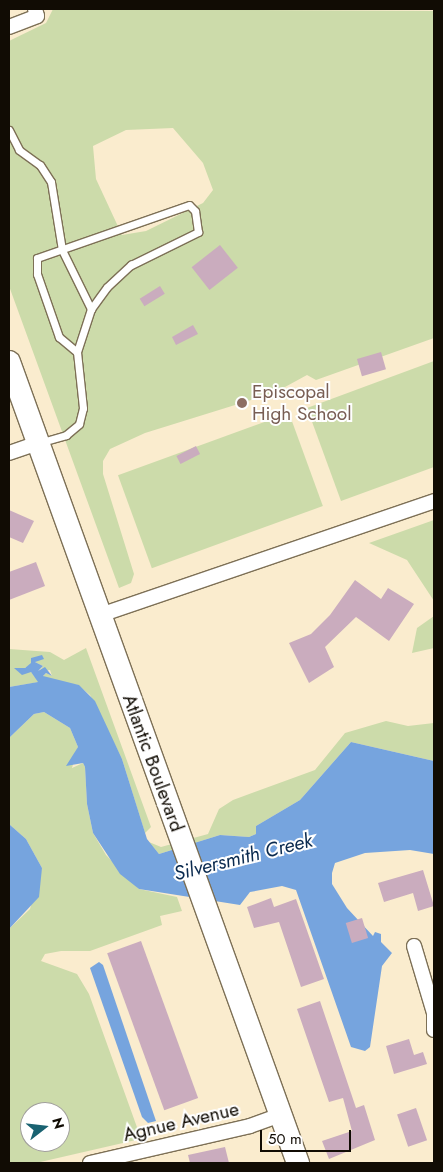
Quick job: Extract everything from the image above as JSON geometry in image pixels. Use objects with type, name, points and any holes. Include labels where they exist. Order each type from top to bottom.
[{"type":"main road","name":"Atlantic Boulevard","points":[[9,362],[298,1163]]},
{"type":"street","points":[[9,27],[36,12]]},
{"type":"street","points":[[9,453],[38,442]]},
{"type":"street","points":[[100,615],[434,501]]},
{"type":"street","points":[[414,946],[434,1013],[434,1030]]},
{"type":"street","name":"Agnue Avenue","points":[[90,1163],[250,1126],[280,1115]]},
{"type":"lane","points":[[9,130],[19,150],[40,165],[52,182],[62,250],[91,309]]},
{"type":"lane","points":[[38,442],[66,435],[79,424],[83,408],[77,352],[91,309],[107,287],[131,266],[198,232],[195,211],[189,205],[182,205],[37,258],[37,274],[59,337],[77,352]]},
{"type":"green space","name":"Episcopal High School","points":[[53,9],[434,11],[434,338],[316,380],[307,375],[274,393],[145,433],[110,449],[103,461],[103,474],[134,574],[131,583],[119,588],[9,286],[9,41],[46,23]],"holes":[[[173,128],[203,163],[213,190],[203,203],[146,231],[122,235],[96,179],[93,146],[126,130]]]},
{"type":"green space","points":[[434,361],[434,467],[341,501],[307,408]]},
{"type":"green space","points":[[289,413],[323,506],[152,568],[118,475]]},
{"type":"green space","points":[[434,520],[434,601],[407,560],[369,543]]},
{"type":"green space","points":[[434,616],[434,648],[412,653],[417,628]]},
{"type":"green space","points":[[86,648],[151,827],[145,833],[122,759],[90,695],[78,685],[48,680],[43,676],[46,673],[52,676],[50,670],[39,672],[43,666],[35,662],[18,672],[31,672],[39,682],[9,687],[9,649],[50,652],[64,660]]},
{"type":"green space","points":[[44,712],[70,728],[78,747],[72,768],[83,763],[85,767],[87,804],[93,833],[106,855],[139,889],[177,897],[182,911],[160,916],[162,925],[90,951],[61,951],[45,954],[41,961],[77,974],[89,994],[138,1130],[136,1140],[36,1163],[9,1163],[9,929],[30,909],[42,868],[26,839],[9,824],[9,738],[34,714]]},
{"type":"green space","points":[[386,721],[408,726],[434,723],[434,761],[351,742],[300,800],[256,826],[256,834],[249,837],[220,835],[159,854],[149,842],[161,847],[208,834],[219,809],[233,800],[315,770],[345,733]]},
{"type":"water","name":"Silversmith Creek","points":[[42,655],[44,659],[35,662],[43,666],[38,671],[45,667],[52,676],[46,673],[43,676],[79,685],[95,701],[122,759],[147,839],[159,854],[220,835],[249,837],[256,834],[256,826],[300,800],[351,742],[434,761],[434,854],[410,850],[365,853],[335,863],[332,873],[332,884],[347,908],[373,936],[375,932],[381,934],[381,942],[392,953],[382,966],[370,1047],[365,1051],[351,1047],[296,890],[282,886],[250,892],[240,905],[139,889],[120,874],[93,833],[87,804],[85,767],[83,763],[66,766],[78,747],[70,728],[44,712],[34,714],[9,738],[9,687],[38,682],[31,672],[22,675],[14,668],[25,668],[31,663],[31,658]]},
{"type":"water","points":[[9,824],[26,839],[42,868],[39,897],[9,929]]},
{"type":"water","points":[[99,962],[103,965],[156,1121],[148,1123],[142,1117],[90,968]]},
{"type":"building","points":[[220,245],[238,268],[209,290],[192,267]]},
{"type":"building","points":[[160,286],[165,294],[144,306],[140,299]]},
{"type":"building","points":[[193,325],[198,334],[176,345],[172,337]]},
{"type":"building","points":[[381,352],[386,369],[362,376],[357,359]]},
{"type":"building","points":[[196,446],[200,454],[180,464],[176,456]]},
{"type":"building","points":[[9,510],[34,521],[23,543],[9,537]]},
{"type":"building","points":[[36,562],[45,586],[9,600],[9,572]]},
{"type":"building","points":[[355,580],[381,599],[388,588],[414,604],[389,641],[356,617],[325,647],[334,667],[309,683],[289,643],[311,634],[330,615]]},
{"type":"building","points":[[423,870],[434,906],[418,911],[413,893],[384,902],[378,883]]},
{"type":"building","points":[[271,898],[274,907],[296,899],[324,979],[301,987],[279,922],[254,928],[247,907]]},
{"type":"building","points":[[362,918],[368,938],[352,943],[346,923]]},
{"type":"building","points":[[141,941],[198,1098],[164,1110],[107,953]]},
{"type":"building","points":[[320,1001],[356,1108],[364,1105],[375,1140],[329,1159],[322,1141],[352,1131],[343,1098],[329,1102],[297,1009]]},
{"type":"building","points":[[409,1039],[414,1055],[423,1052],[427,1064],[394,1074],[386,1046]]},
{"type":"building","points":[[416,1108],[427,1140],[408,1147],[397,1115]]},
{"type":"building","points":[[225,1147],[229,1163],[190,1163],[188,1155]]},
{"type":"place","name":"Episcopal High School","points":[[242,403]]}]
